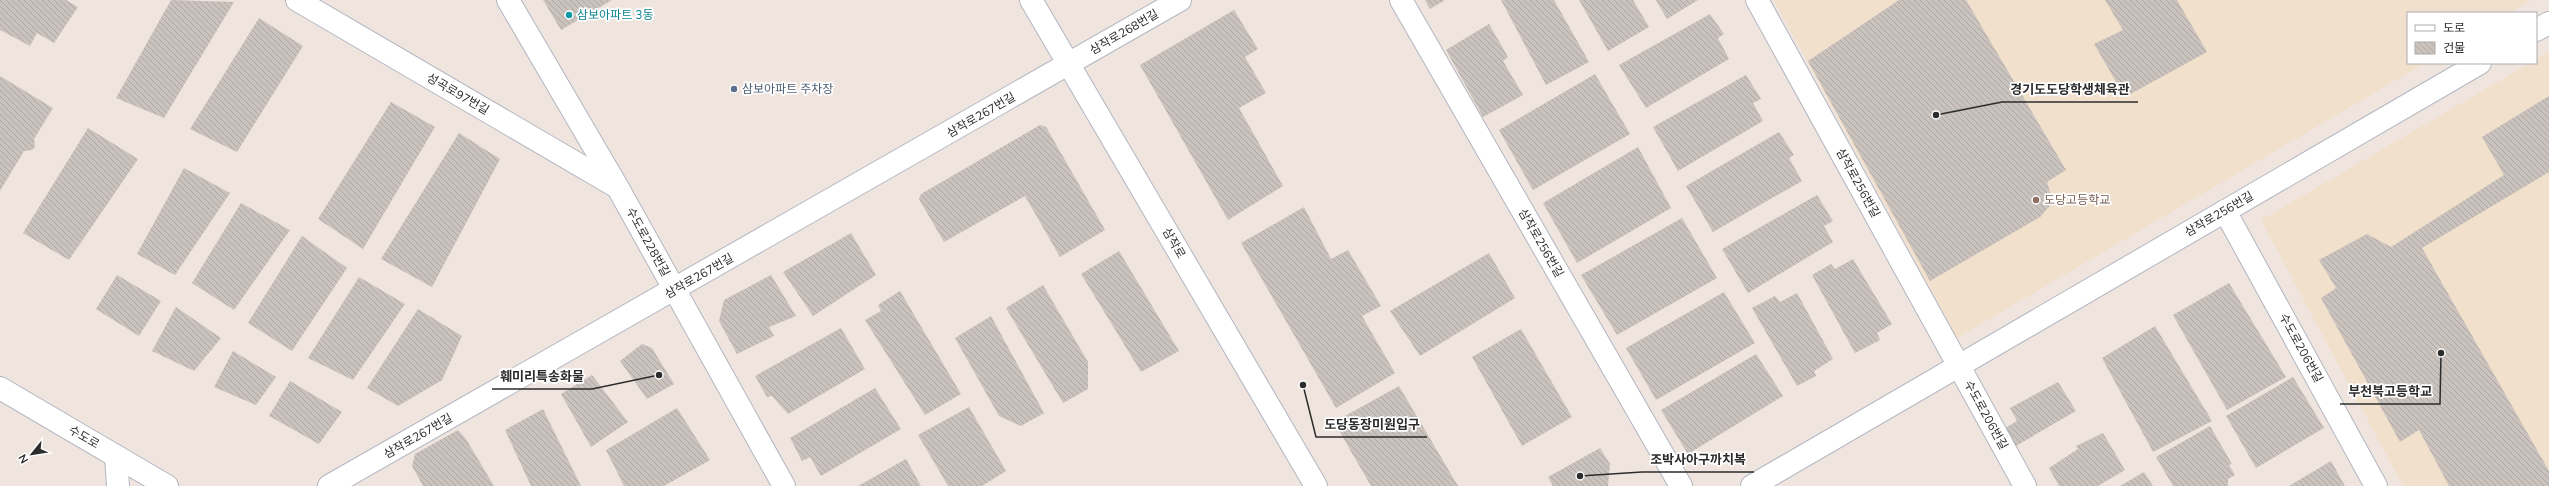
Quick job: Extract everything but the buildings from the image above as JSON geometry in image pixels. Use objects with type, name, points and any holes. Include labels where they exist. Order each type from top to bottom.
[{"type":"street","name":"성곡로97번길","points":[[297,0],[618,188]]},
{"type":"street","name":"수도로228번길","points":[[508,0],[618,188],[784,486]]},
{"type":"street","name":"삼작로","points":[[1031,0],[1316,486]]},
{"type":"street","name":"삼작로268번길","points":[[1069,64],[1180,0]]},
{"type":"street","name":"삼작로256번길","points":[[1401,0],[1681,486]]},
{"type":"street","name":"삼작로256번길","points":[[1757,0],[1959,366]]},
{"type":"street","points":[[2537,29],[2549,23]]},
{"type":"street","name":"삼작로267번길","points":[[329,486],[1069,64]]},
{"type":"street","name":"삼작로256번길","points":[[1752,486],[2478,64]]},
{"type":"street","name":"수도로206번길","points":[[2225,211],[2376,486]]},
{"type":"street","name":"수도로206번길","points":[[1959,366],[2025,486]]},
{"type":"street","name":"수도로","points":[[0,388],[167,486]]},
{"type":"street","points":[[116,456],[118,486]]},
{"type":"shaded area","name":"도당고등학교","points":[[1774,0],[2532,0],[2512,12],[2407,12],[2407,64],[2423,64],[1957,338]]},
{"type":"shaded area","points":[[2549,52],[2549,486],[2403,486],[2261,220],[2528,64],[2537,64],[2537,58]]},
{"type":"place","name":"삼보아파트 3동","points":[[569,15]]},
{"type":"place","name":"삼보아파트 주차장","points":[[734,89]]},
{"type":"place","name":"경기도도당학생체육관","points":[[1936,115]]},
{"type":"place","name":"도당고등학교","points":[[2036,200]]},
{"type":"place","name":"부천북고등학교","points":[[2441,353]]},
{"type":"place","name":"훼미리특송화물","points":[[659,375]]},
{"type":"place","name":"도당동장미원입구","points":[[1303,385]]},
{"type":"place","name":"조박사아구까치복","points":[[1580,476]]}]
